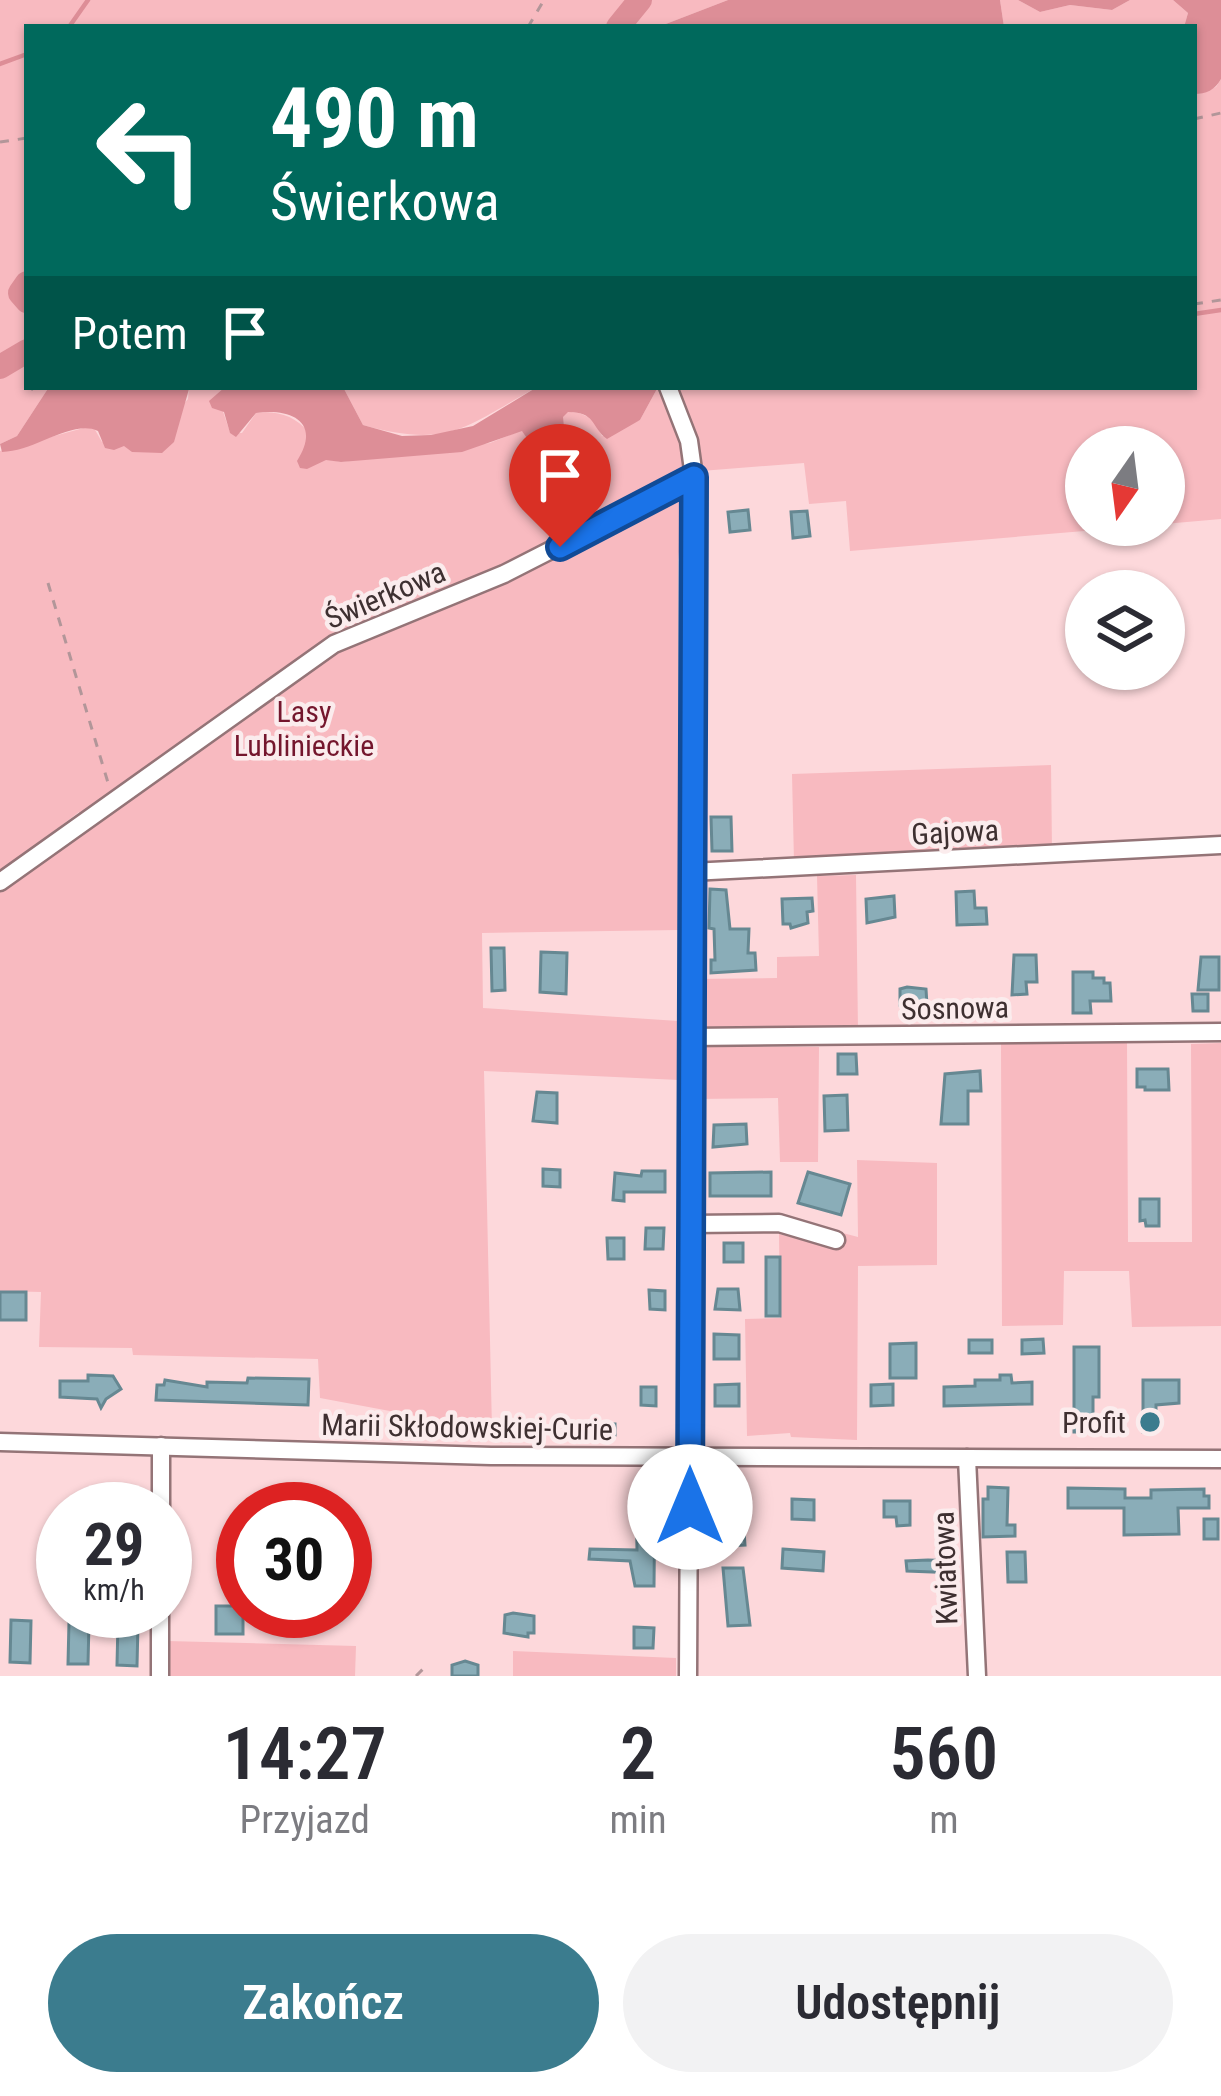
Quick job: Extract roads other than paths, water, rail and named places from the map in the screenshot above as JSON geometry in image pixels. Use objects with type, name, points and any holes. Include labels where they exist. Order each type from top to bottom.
[{"type":"street","points":[[669,390],[689,441],[694,477],[688,1676]]},
{"type":"street","name":"Świerkowa","points":[[0,882],[334,644],[504,574],[694,477]]},
{"type":"street","name":"Gajowa","points":[[691,872],[1221,845]]},
{"type":"street","name":"Sosnowa","points":[[689,1037],[1221,1032]]},
{"type":"street","points":[[690,1224],[779,1223],[836,1240]]},
{"type":"street","name":"Marii Skłodowskiej-Curie","points":[[0,1442],[690,1457],[1221,1459]]},
{"type":"street","points":[[160,1482],[161,1446]]},
{"type":"street","name":"Kwiatowa","points":[[967,1459],[977,1676]]},
{"type":"street","points":[[160,1638],[160,1676]]},
{"type":"waterway","points":[[71,24],[88,0]]},
{"type":"waterway","points":[[620,24],[640,0]]},
{"type":"waterway","points":[[0,64],[24,55]]},
{"type":"waterway","points":[[24,287],[20,293],[24,298]]},
{"type":"waterway","points":[[1197,314],[1221,310]]},
{"type":"waterway","points":[[0,367],[24,353]]},
{"type":"place","name":"Profit","points":[[1150,1422]]},
{"type":"park label","name":"Lasy Lublinieckie","points":[[304,728]]}]
